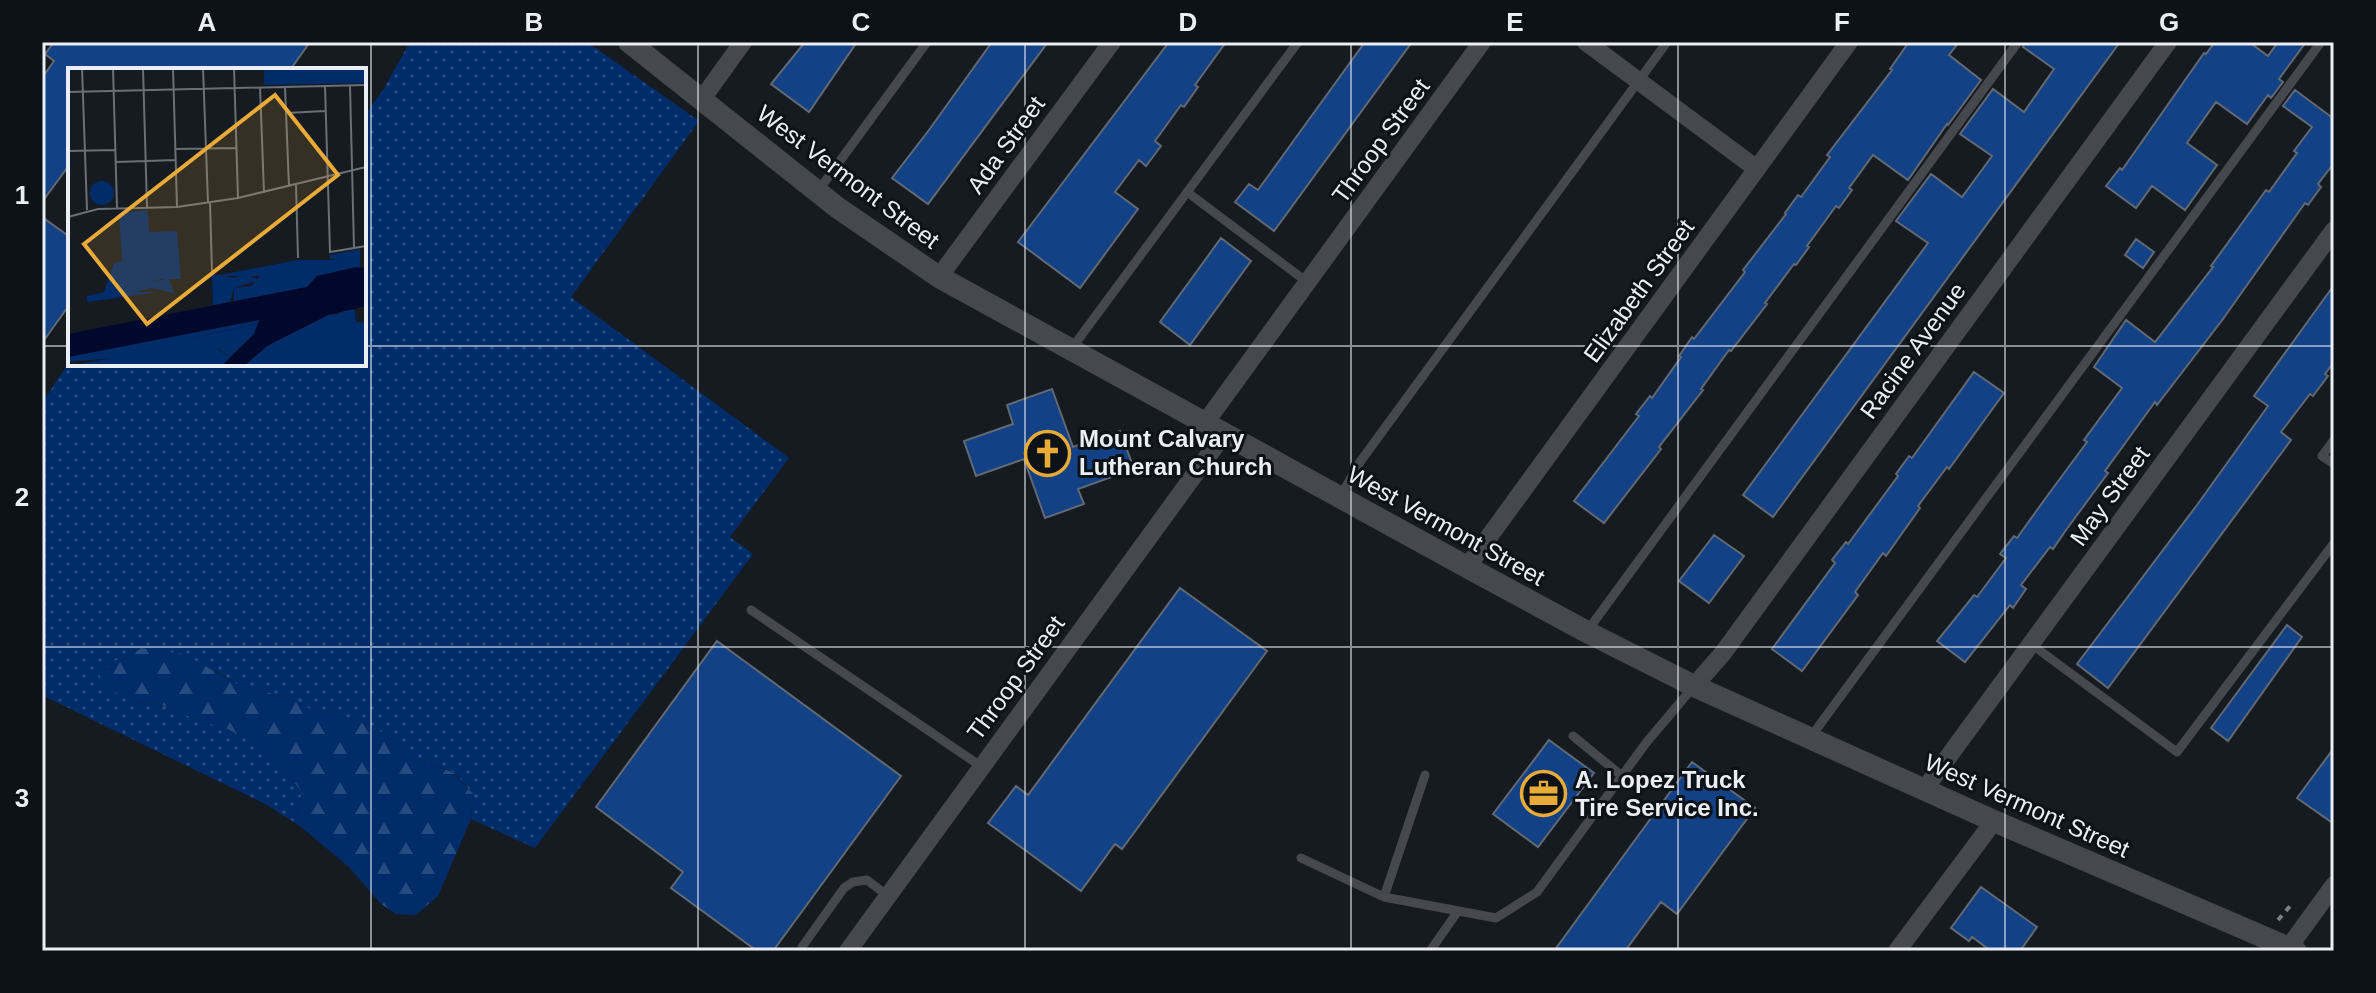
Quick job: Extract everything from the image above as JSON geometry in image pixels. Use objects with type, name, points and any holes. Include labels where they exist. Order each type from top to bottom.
[{"type":"street","name":"West Vermont Street","points":[[629,42],[838,208],[939,277],[1070,351],[1587,632],[1694,686],[2290,950]]},
{"type":"street","points":[[702,99],[743,42]]},
{"type":"street","name":"Ada Street","points":[[939,277],[1112,42]]},
{"type":"street","name":"Throop Street","points":[[848,951],[982,767],[1214,428],[1307,282],[1482,42]]},
{"type":"street","points":[[1586,42],[1757,169]]},
{"type":"street","name":"Elizabeth Street","points":[[1467,567],[1849,42]]},
{"type":"street","name":"Racine Avenue","points":[[1694,686],[1723,653],[2168,42]]},
{"type":"street","name":"May Street","points":[[1924,790],[2334,230]]},
{"type":"street","points":[[1897,951],[1994,821]]},
{"type":"street","points":[[2290,950],[2334,885]]},
{"type":"lane","points":[[817,191],[927,42]]},
{"type":"lane","points":[[1070,351],[1298,42]]},
{"type":"lane","points":[[1340,498],[1360,462],[1667,42]]},
{"type":"lane","points":[[1587,632],[2018,42]]},
{"type":"lane","points":[[1810,738],[2321,42]]},
{"type":"lane","points":[[1187,192],[1307,282]]},
{"type":"lane","points":[[2334,440],[2322,456],[2334,464]]},
{"type":"lane","points":[[2031,644],[2177,752],[2334,543]]},
{"type":"lane","points":[[751,610],[982,767]]},
{"type":"lane","points":[[1301,858],[1384,897],[1496,918],[1537,892],[1646,743],[1694,686]]},
{"type":"lane","points":[[1573,736],[1622,776]]},
{"type":"lane","points":[[1384,897],[1425,775]]},
{"type":"lane","points":[[802,947],[844,888],[853,882],[867,880],[888,896]]},
{"type":"lane","points":[[1430,951],[1458,911]]},
{"type":"path","points":[[2277,922],[2291,905]]},
{"type":"green space","points":[[410,42],[587,42],[699,121],[571,297],[789,458],[730,537],[753,554],[535,848],[471,819],[473,794],[455,773],[414,757],[376,728],[343,716],[314,711],[287,698],[237,684],[216,671],[141,648],[129,657],[114,661],[135,704],[155,702],[226,728],[254,743],[284,770],[302,792],[297,813],[300,826],[267,805],[42,695],[42,403],[68,364],[366,366],[366,113]]},
{"type":"green space","points":[[141,648],[184,654],[237,684],[287,698],[314,711],[343,716],[376,728],[414,757],[454,773],[473,794],[471,819],[438,896],[416,915],[396,914],[381,904],[349,867],[300,826],[297,813],[302,792],[284,770],[254,743],[226,728],[155,702],[135,704],[105,687],[99,674],[114,661],[129,657]]},
{"type":"building","points":[[54,42],[310,42],[291,68],[68,68],[68,167],[42,202],[42,78],[54,61],[45,54]]},
{"type":"building","points":[[805,42],[857,42],[809,112],[771,84]]},
{"type":"building","points":[[992,42],[1048,42],[928,204],[892,178]]},
{"type":"building","points":[[1169,42],[1226,42],[1195,85],[1198,87],[1184,107],[1181,105],[1155,141],[1161,146],[1146,166],[1139,160],[1115,192],[1138,209],[1080,288],[1018,242]]},
{"type":"building","points":[[1365,42],[1412,42],[1274,231],[1235,202],[1249,184],[1258,190]]},
{"type":"building","points":[[1909,42],[1959,42],[1949,55],[1981,80],[1908,180],[1873,155],[1839,208],[1836,206],[1796,265],[1729,350],[1659,447],[1661,449],[1604,523],[1574,501],[1639,416],[1636,414],[1650,396],[1652,398],[1692,337],[1694,339],[1745,272],[1743,270],[1798,195],[1801,197],[1830,157],[1827,155],[1892,70]]},
{"type":"building","points":[[2025,42],[2120,42],[1773,517],[1743,495],[1928,243],[1896,221],[1931,174],[1962,197],[1992,156],[1960,134],[1993,89],[2024,112],[2054,69],[2023,47]]},
{"type":"building","points":[[2215,42],[2249,42],[2268,56],[2278,42],[2306,42],[2279,79],[2283,82],[2271,98],[2268,95],[2247,124],[2216,102],[2187,143],[2217,165],[2185,210],[2152,186],[2136,208],[2106,186],[2120,168],[2122,170],[2204,53]]},
{"type":"building","points":[[2295,90],[2334,119],[2334,163],[2318,184],[2321,187],[2308,205],[2305,203],[2223,319],[2157,405],[2155,402],[2053,549],[2050,547],[2021,585],[2026,589],[2013,608],[2010,605],[1965,662],[1937,641],[1974,595],[1977,597],[2006,558],[2000,554],[2014,536],[2017,538],[2122,388],[2094,367],[2126,320],[2155,342],[2213,267],[2266,190],[2269,192],[2312,127],[2283,106]]},
{"type":"building","points":[[42,217],[68,236],[68,307],[42,343]]},
{"type":"building","points":[[1221,238],[1251,261],[1190,345],[1160,322]]},
{"type":"building","points":[[2136,239],[2154,252],[2143,268],[2125,255]]},
{"type":"building","points":[[2334,285],[2334,362],[2325,374],[2328,376],[2281,432],[2291,440],[2108,688],[2077,664],[2268,406],[2254,396]]},
{"type":"building","points":[[1974,372],[2004,393],[1918,506],[1920,508],[1886,556],[1883,553],[1855,592],[1858,595],[1802,671],[1772,649],[1835,563],[1832,560],[1846,542],[1848,544],[1909,456],[1912,458]]},
{"type":"building","name":"Mount Calvary Lutheran Church","points":[[1052,389],[1073,447],[1120,431],[1134,469],[1078,489],[1084,504],[1045,518],[1024,459],[976,476],[964,441],[1013,424],[1007,405]]},
{"type":"building","points":[[1714,535],[1744,556],[1709,603],[1679,581]]},
{"type":"building","points":[[1180,588],[1267,651],[1122,849],[1115,844],[1081,891],[988,823],[1016,786],[1028,795]]},
{"type":"building","points":[[2287,625],[2302,637],[2228,741],[2211,728]]},
{"type":"building","points":[[717,641],[901,776],[773,951],[757,951],[671,888],[683,872],[596,807]]},
{"type":"building","name":"A. Lopez Truck Tire Service Inc.","points":[[1549,740],[1594,773],[1538,847],[1493,814]]},
{"type":"building","points":[[2334,748],[2334,824],[2297,798]]},
{"type":"building","points":[[1692,762],[1755,808],[1677,914],[1661,902],[1625,951],[1554,951]]},
{"type":"building","points":[[1981,887],[2037,927],[2020,951],[1991,951],[1972,937],[1969,941],[1951,928]]},
{"type":"place","name":"Mount Calvary Lutheran Church","points":[[1048,453]]},
{"type":"place","name":"A. Lopez Truck Tire Service Inc.","points":[[1544,794]]}]
